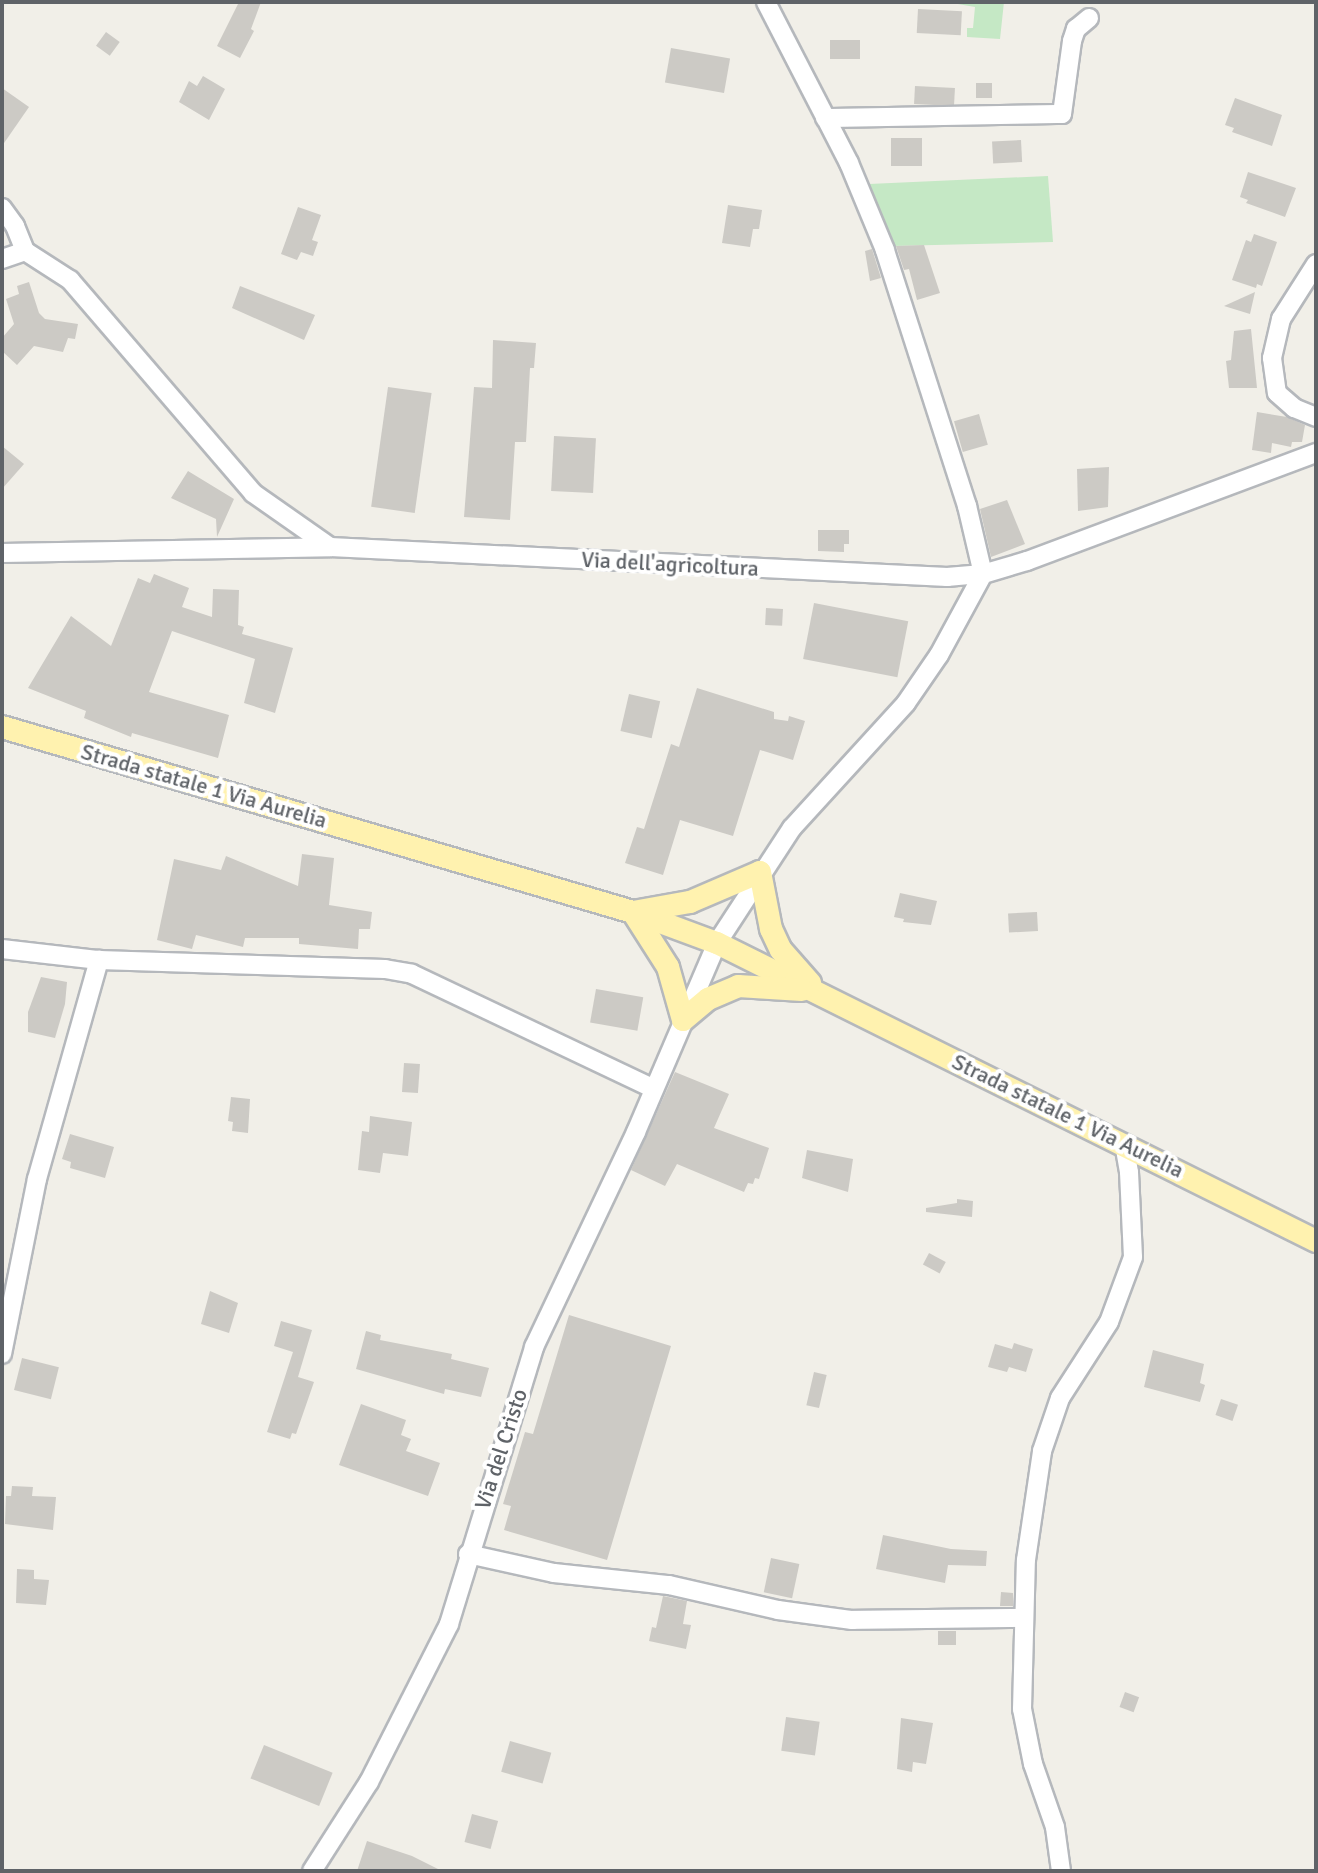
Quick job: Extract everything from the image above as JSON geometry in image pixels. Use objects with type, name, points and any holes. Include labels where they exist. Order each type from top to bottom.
[{"type":"main road","name":"Strada statale 1 Via Aurelia","points":[[2,727],[633,912],[717,943],[1316,1241]]},
{"type":"main road","points":[[760,872],[771,929],[781,950],[819,993],[738,986],[708,999],[683,1020],[668,967],[633,912],[690,902],[760,872]]},
{"type":"street","points":[[766,2],[862,191],[885,250],[967,506],[983,574]]},
{"type":"street","points":[[825,118],[1062,114],[1072,41],[1076,29],[1089,18]]},
{"type":"street","points":[[2,208],[15,226],[25,251],[70,280],[253,493],[330,547]]},
{"type":"street","points":[[2,259],[25,251]]},
{"type":"street","points":[[1316,264],[1281,319],[1272,358],[1277,393],[1294,408],[1316,417]]},
{"type":"street","name":"Via dell'agricoltura","points":[[2,553],[330,547],[874,575],[983,574],[1027,561],[1316,453]]},
{"type":"street","name":"Via del Cristo","points":[[312,1871],[369,1782],[449,1624],[534,1347],[636,1132],[652,1088],[717,943],[760,872],[822,792],[906,703],[939,655],[983,574]]},
{"type":"street","points":[[2,949],[99,960],[385,969],[412,974],[652,1088]]},
{"type":"street","points":[[2,1354],[37,1179],[99,960]]},
{"type":"street","points":[[1061,1871],[1049,1801],[1026,1737],[1022,1709],[1022,1618],[1028,1536],[1042,1451],[1060,1398],[1109,1322],[1133,1257],[1124,1143]]},
{"type":"street","points":[[468,1554],[554,1573],[669,1585],[778,1610],[867,1622],[1022,1618]]},
{"type":"green space","points":[[1004,2],[1000,39],[967,37],[967,28],[973,28],[975,7],[952,3]]},
{"type":"green space","points":[[1048,176],[1053,242],[893,246],[869,184]]},
{"type":"building","points":[[239,2],[261,2],[251,29],[254,31],[240,58],[217,46]]},
{"type":"building","points":[[918,9],[962,11],[961,35],[917,33]]},
{"type":"building","points":[[106,32],[120,42],[110,56],[96,46]]},
{"type":"building","points":[[830,40],[860,40],[860,59],[830,59]]},
{"type":"building","points":[[671,48],[730,58],[724,93],[665,82]]},
{"type":"building","points":[[203,76],[225,89],[209,120],[179,102],[189,81],[197,86]]},
{"type":"building","points":[[976,83],[992,83],[992,98],[976,98]]},
{"type":"building","points":[[915,86],[955,88],[954,106],[914,104]]},
{"type":"building","points":[[2,88],[29,107],[2,146]]},
{"type":"building","points":[[1235,98],[1282,115],[1272,146],[1232,132],[1234,128],[1225,125]]},
{"type":"building","points":[[891,138],[922,138],[922,166],[891,166]]},
{"type":"building","points":[[1021,140],[1022,162],[993,163],[992,142]]},
{"type":"building","points":[[1248,172],[1296,188],[1285,217],[1246,203],[1248,200],[1240,197]]},
{"type":"building","points":[[728,205],[762,210],[759,229],[753,229],[750,247],[722,243]]},
{"type":"building","points":[[298,207],[321,215],[312,240],[318,242],[313,256],[301,252],[297,260],[281,254]]},
{"type":"building","points":[[1254,234],[1277,242],[1262,286],[1257,284],[1256,288],[1232,280],[1246,240],[1251,242]]},
{"type":"building","points":[[924,245],[940,293],[917,300],[909,269],[904,270],[896,246]]},
{"type":"building","points":[[872,249],[881,278],[870,281],[865,251]]},
{"type":"building","points":[[29,282],[39,313],[45,319],[78,324],[75,339],[68,338],[63,352],[34,346],[17,365],[2,351],[2,338],[14,324],[6,299],[19,294],[17,286]]},
{"type":"building","points":[[240,286],[315,315],[304,340],[232,308]]},
{"type":"building","points":[[1255,292],[1250,314],[1224,306]]},
{"type":"building","points":[[1251,329],[1257,388],[1229,388],[1226,361],[1231,360],[1234,331]]},
{"type":"building","points":[[493,340],[536,343],[534,368],[530,368],[526,442],[515,442],[510,520],[464,517],[474,387],[492,388]]},
{"type":"building","points":[[388,387],[432,393],[415,513],[371,507]]},
{"type":"building","points":[[1257,412],[1287,417],[1305,425],[1302,442],[1292,442],[1291,447],[1272,443],[1271,453],[1252,450]]},
{"type":"building","points":[[979,414],[988,445],[963,452],[954,421]]},
{"type":"building","points":[[554,436],[596,438],[593,493],[551,491]]},
{"type":"building","points":[[2,446],[24,464],[2,489]]},
{"type":"building","points":[[1109,467],[1108,507],[1078,511],[1077,469]]},
{"type":"building","points":[[188,471],[234,499],[217,537],[216,519],[171,498]]},
{"type":"building","points":[[1007,500],[1025,544],[991,557],[980,509]]},
{"type":"building","points":[[818,530],[849,530],[849,544],[844,544],[844,552],[818,551]]},
{"type":"building","points":[[154,574],[189,588],[182,607],[212,617],[213,589],[239,590],[238,625],[244,627],[242,634],[293,648],[275,713],[244,703],[255,659],[172,631],[149,692],[229,715],[218,758],[132,733],[131,737],[84,718],[86,711],[28,688],[71,616],[111,646],[138,578],[150,583]]},
{"type":"building","points":[[814,603],[908,621],[897,677],[803,659]]},
{"type":"building","points":[[766,608],[783,609],[782,626],[765,625]]},
{"type":"building","points":[[697,688],[774,712],[774,719],[788,721],[789,716],[805,721],[793,760],[760,750],[733,836],[680,820],[663,875],[625,863],[637,827],[644,829],[671,744],[679,747]]},
{"type":"building","points":[[629,694],[660,701],[652,738],[620,731]]},
{"type":"building","points":[[302,854],[334,858],[329,905],[372,912],[370,929],[359,929],[358,949],[299,944],[299,938],[245,938],[243,947],[196,935],[192,949],[157,940],[174,859],[221,870],[226,856],[298,886]]},
{"type":"building","points":[[900,893],[937,901],[931,925],[903,922],[904,919],[894,917]]},
{"type":"building","points":[[1037,912],[1038,931],[1009,932],[1008,914]]},
{"type":"building","points":[[41,977],[67,982],[65,1004],[55,1038],[28,1032],[28,1012]]},
{"type":"building","points":[[596,989],[643,997],[637,1031],[590,1022]]},
{"type":"building","points":[[404,1063],[420,1064],[418,1093],[402,1092]]},
{"type":"building","points":[[675,1072],[729,1094],[714,1128],[769,1148],[759,1179],[755,1178],[753,1184],[748,1183],[744,1192],[677,1164],[665,1186],[631,1170]]},
{"type":"building","points":[[231,1097],[250,1099],[248,1133],[232,1131],[233,1122],[228,1121]]},
{"type":"building","points":[[370,1116],[412,1122],[408,1156],[383,1153],[380,1173],[358,1170],[362,1131],[369,1132]]},
{"type":"building","points":[[70,1134],[114,1147],[105,1178],[70,1168],[71,1162],[62,1159]]},
{"type":"building","points":[[807,1150],[853,1159],[848,1192],[802,1178]]},
{"type":"building","points":[[957,1199],[973,1201],[972,1217],[926,1212],[926,1208],[957,1203]]},
{"type":"building","points":[[929,1253],[946,1262],[940,1273],[923,1264]]},
{"type":"building","points":[[210,1291],[238,1303],[229,1333],[201,1324]]},
{"type":"building","points":[[569,1315],[671,1346],[607,1560],[504,1530],[511,1506],[503,1504],[525,1432],[533,1434]]},
{"type":"building","points":[[281,1321],[312,1330],[298,1377],[314,1382],[296,1434],[292,1433],[290,1439],[267,1432],[293,1352],[274,1346]]},
{"type":"building","points":[[366,1331],[381,1335],[380,1340],[452,1354],[451,1359],[489,1368],[481,1397],[445,1389],[444,1394],[356,1369]]},
{"type":"building","points":[[1014,1343],[1033,1349],[1026,1372],[1009,1367],[1007,1372],[988,1367],[995,1344],[1012,1349]]},
{"type":"building","points":[[1153,1350],[1204,1364],[1200,1383],[1205,1385],[1200,1402],[1144,1387]]},
{"type":"building","points":[[22,1358],[59,1367],[51,1399],[14,1390]]},
{"type":"building","points":[[814,1372],[827,1375],[819,1408],[806,1405]]},
{"type":"building","points":[[1221,1399],[1238,1405],[1232,1421],[1215,1415]]},
{"type":"building","points":[[361,1404],[406,1420],[401,1435],[411,1439],[406,1451],[440,1463],[428,1496],[339,1465]]},
{"type":"building","points":[[12,1486],[33,1487],[32,1496],[56,1497],[53,1530],[5,1524],[6,1496],[11,1496]]},
{"type":"building","points":[[883,1535],[951,1549],[987,1551],[986,1566],[948,1565],[945,1583],[876,1569]]},
{"type":"building","points":[[771,1558],[799,1564],[792,1598],[764,1592]]},
{"type":"building","points":[[17,1569],[34,1570],[34,1579],[49,1580],[46,1605],[16,1603]]},
{"type":"building","points":[[1001,1592],[1013,1593],[1013,1606],[1000,1606]]},
{"type":"building","points":[[663,1596],[687,1601],[683,1624],[691,1625],[686,1649],[649,1641],[652,1627],[656,1628]]},
{"type":"building","points":[[938,1631],[956,1631],[956,1645],[938,1645]]},
{"type":"building","points":[[1125,1692],[1139,1697],[1134,1712],[1120,1707]]},
{"type":"building","points":[[786,1717],[820,1722],[815,1755],[781,1751]]},
{"type":"building","points":[[901,1718],[933,1723],[926,1764],[913,1762],[912,1772],[897,1769]]},
{"type":"building","points":[[510,1741],[551,1753],[543,1784],[501,1772]]},
{"type":"building","points":[[264,1745],[333,1773],[319,1806],[251,1778]]},
{"type":"building","points":[[472,1814],[498,1821],[491,1849],[464,1842]]},
{"type":"building","points":[[367,1841],[412,1856],[442,1871],[357,1871]]}]
